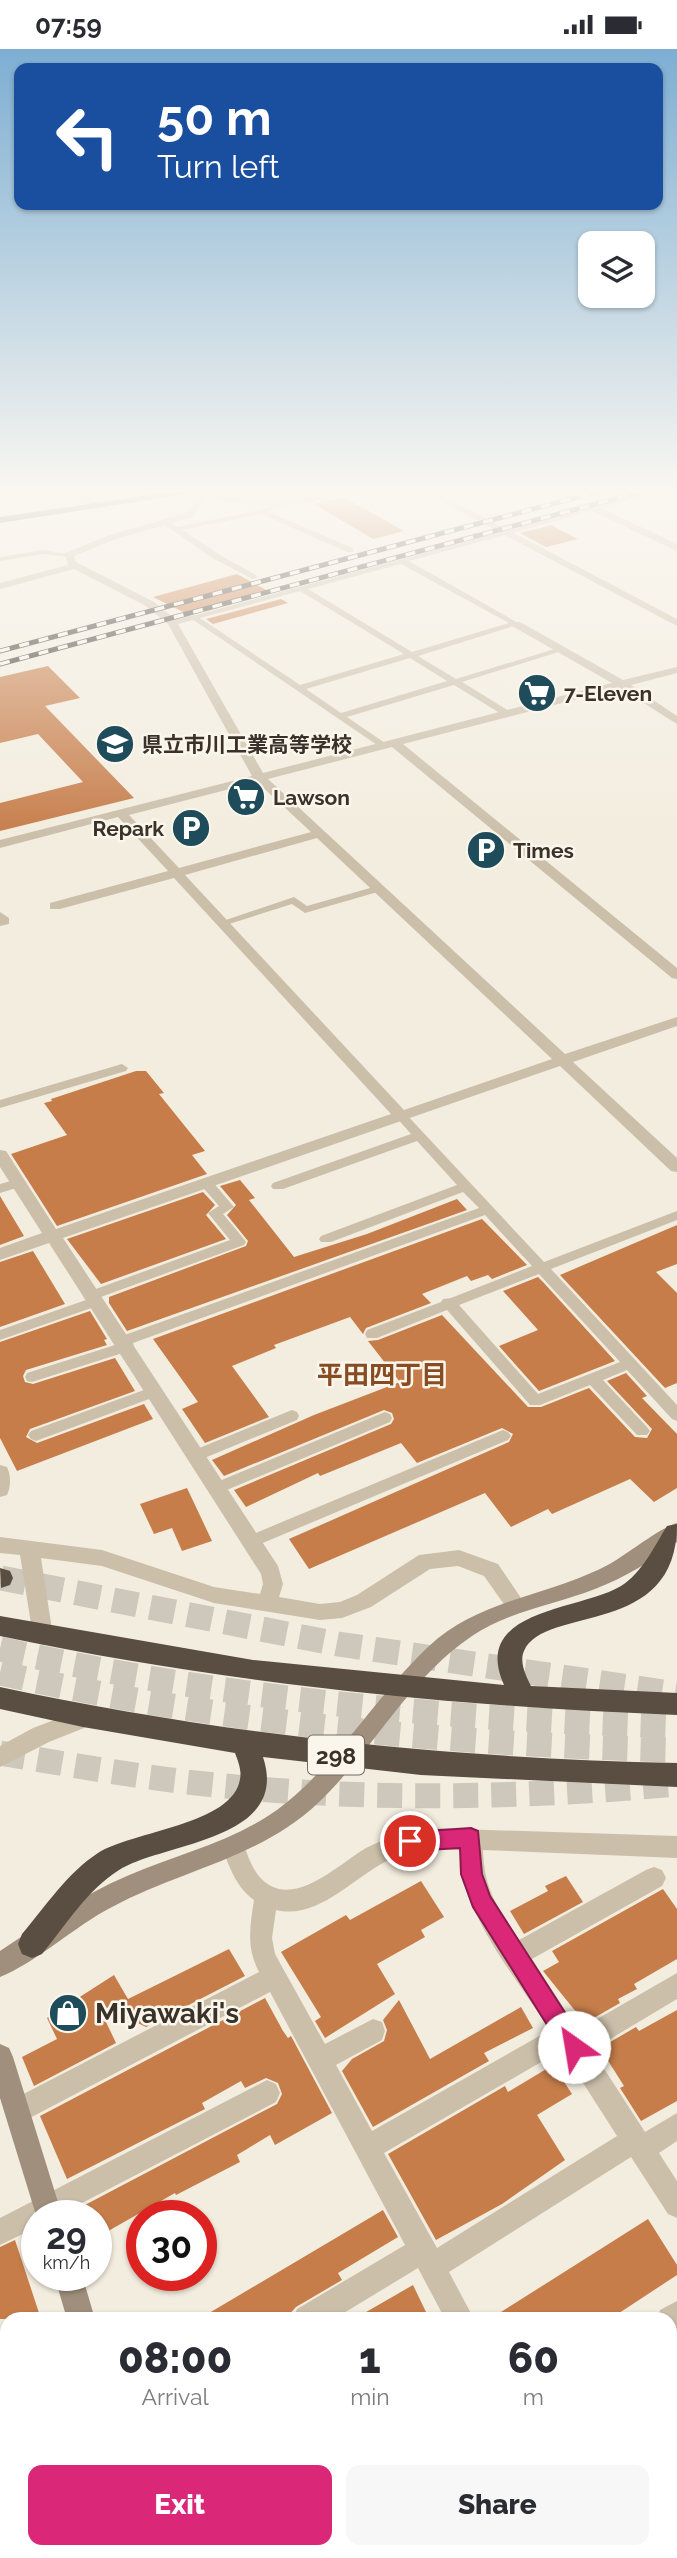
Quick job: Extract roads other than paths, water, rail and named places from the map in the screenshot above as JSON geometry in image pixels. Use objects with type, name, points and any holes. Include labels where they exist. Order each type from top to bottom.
[{"type":"highway","points":[[523,1699],[511,1677],[508,1664],[510,1650],[517,1636],[531,1627],[611,1602],[630,1593],[653,1569],[676,1532]]},
{"type":"highway","points":[[0,1626],[232,1670],[401,1690],[523,1699],[677,1704]]},
{"type":"highway","name":"298","points":[[0,1698],[86,1717],[346,1757],[477,1769],[677,1775]]},
{"type":"highway","points":[[32,1944],[87,1880],[111,1859],[212,1825],[239,1809],[254,1780],[245,1743]]},
{"type":"street","points":[[151,605],[172,622],[259,777],[677,1167]]},
{"type":"street","points":[[643,605],[677,623]]},
{"type":"street","points":[[172,622],[193,617]]},
{"type":"street","points":[[516,624],[620,683],[677,721]]},
{"type":"street","points":[[0,844],[677,670]]},
{"type":"street","points":[[389,744],[677,975]]},
{"type":"street","points":[[121,813],[401,1116]]},
{"type":"street","points":[[55,906],[319,834]]},
{"type":"street","points":[[0,916],[4,921],[0,922]]},
{"type":"street","points":[[0,1254],[677,1021]]},
{"type":"street","points":[[0,1155],[9,1186],[54,1235],[274,1577],[267,1604]]},
{"type":"street","points":[[0,1472],[0,1490]]},
{"type":"street","points":[[0,1965],[118,1891],[234,1848],[303,1804],[429,1659],[462,1632],[515,1604],[586,1584],[617,1571],[676,1532]]},
{"type":"street","points":[[0,1545],[115,1561],[214,1594],[320,1612],[342,1610],[364,1601],[416,1565],[451,1557],[475,1562],[491,1570],[515,1604]]},
{"type":"street","points":[[29,1548],[43,1636]]},
{"type":"street","points":[[0,1757],[41,1734],[86,1717]]},
{"type":"street","points":[[234,1848],[248,1879],[266,1896],[298,1900],[314,1895],[374,1856],[410,1841],[471,1838],[677,1847]]},
{"type":"street","points":[[471,1838],[472,1874],[480,1900],[677,2205]]},
{"type":"street","points":[[515,1955],[653,1878]]},
{"type":"street","points":[[266,1896],[260,1938],[264,1957],[456,2312]]},
{"type":"street","points":[[17,2111],[275,1977]]},
{"type":"street","points":[[368,2148],[677,1985]]},
{"type":"street","points":[[320,2060],[373,2031]]},
{"type":"street","points":[[0,2057],[44,2200]]},
{"type":"street","points":[[70,2200],[267,2093]]},
{"type":"street","points":[[321,2312],[427,2259],[677,2126]]},
{"type":"street","points":[[0,2232],[21,2223]]},
{"type":"street","points":[[73,2291],[79,2312]]},
{"type":"lane","points":[[193,617],[237,605]]},
{"type":"lane","points":[[328,605],[506,713]]},
{"type":"lane","points":[[482,605],[516,624]]},
{"type":"lane","points":[[193,617],[340,716],[389,744]]},
{"type":"lane","points":[[299,688],[516,624]]},
{"type":"lane","points":[[340,716],[561,650]]},
{"type":"lane","points":[[222,923],[294,900],[305,910],[377,889]]},
{"type":"lane","points":[[0,1104],[122,1068]]},
{"type":"lane","points":[[401,1116],[677,1415]]},
{"type":"lane","points":[[278,1186],[419,1136]]},
{"type":"lane","points":[[0,1335],[239,1242],[215,1213],[227,1207],[206,1183]]},
{"type":"lane","points":[[326,1239],[466,1187]]},
{"type":"lane","points":[[32,1377],[487,1210]]},
{"type":"lane","points":[[372,1334],[448,1302],[677,1216]]},
{"type":"lane","points":[[448,1302],[534,1401],[629,1364]]},
{"type":"lane","points":[[592,1378],[642,1431]]},
{"type":"lane","points":[[36,1435],[155,1391]]},
{"type":"lane","points":[[197,1455],[292,1416]]},
{"type":"lane","points":[[217,1487],[385,1418]]},
{"type":"lane","points":[[252,1541],[503,1436]]},
{"type":"tunnel","points":[[1,1578],[338,1644],[677,1694]]},
{"type":"tunnel","points":[[0,1649],[168,1681],[337,1704],[506,1718],[677,1726]]},
{"type":"tunnel","points":[[0,1673],[168,1705],[337,1728],[506,1742],[677,1750]]},
{"type":"tunnel","points":[[0,1753],[188,1782],[330,1794],[504,1795],[677,1784]]},
{"type":"railway","points":[[0,651],[172,605]]},
{"type":"railway","points":[[0,664],[219,605]]},
{"type":"place","name":"7-Eleven","points":[[537,693]]},
{"type":"place","name":"県立市川工業高等学校","points":[[115,744]]},
{"type":"place","name":"Lawson","points":[[246,797]]},
{"type":"place","name":"Repark","points":[[191,828]]},
{"type":"place","name":"Times","points":[[486,850]]},
{"type":"place","name":"Miyawaki's","points":[[68,2013]]},
{"type":"district","name":"平田四丁目","points":[[382,1375]]}]
